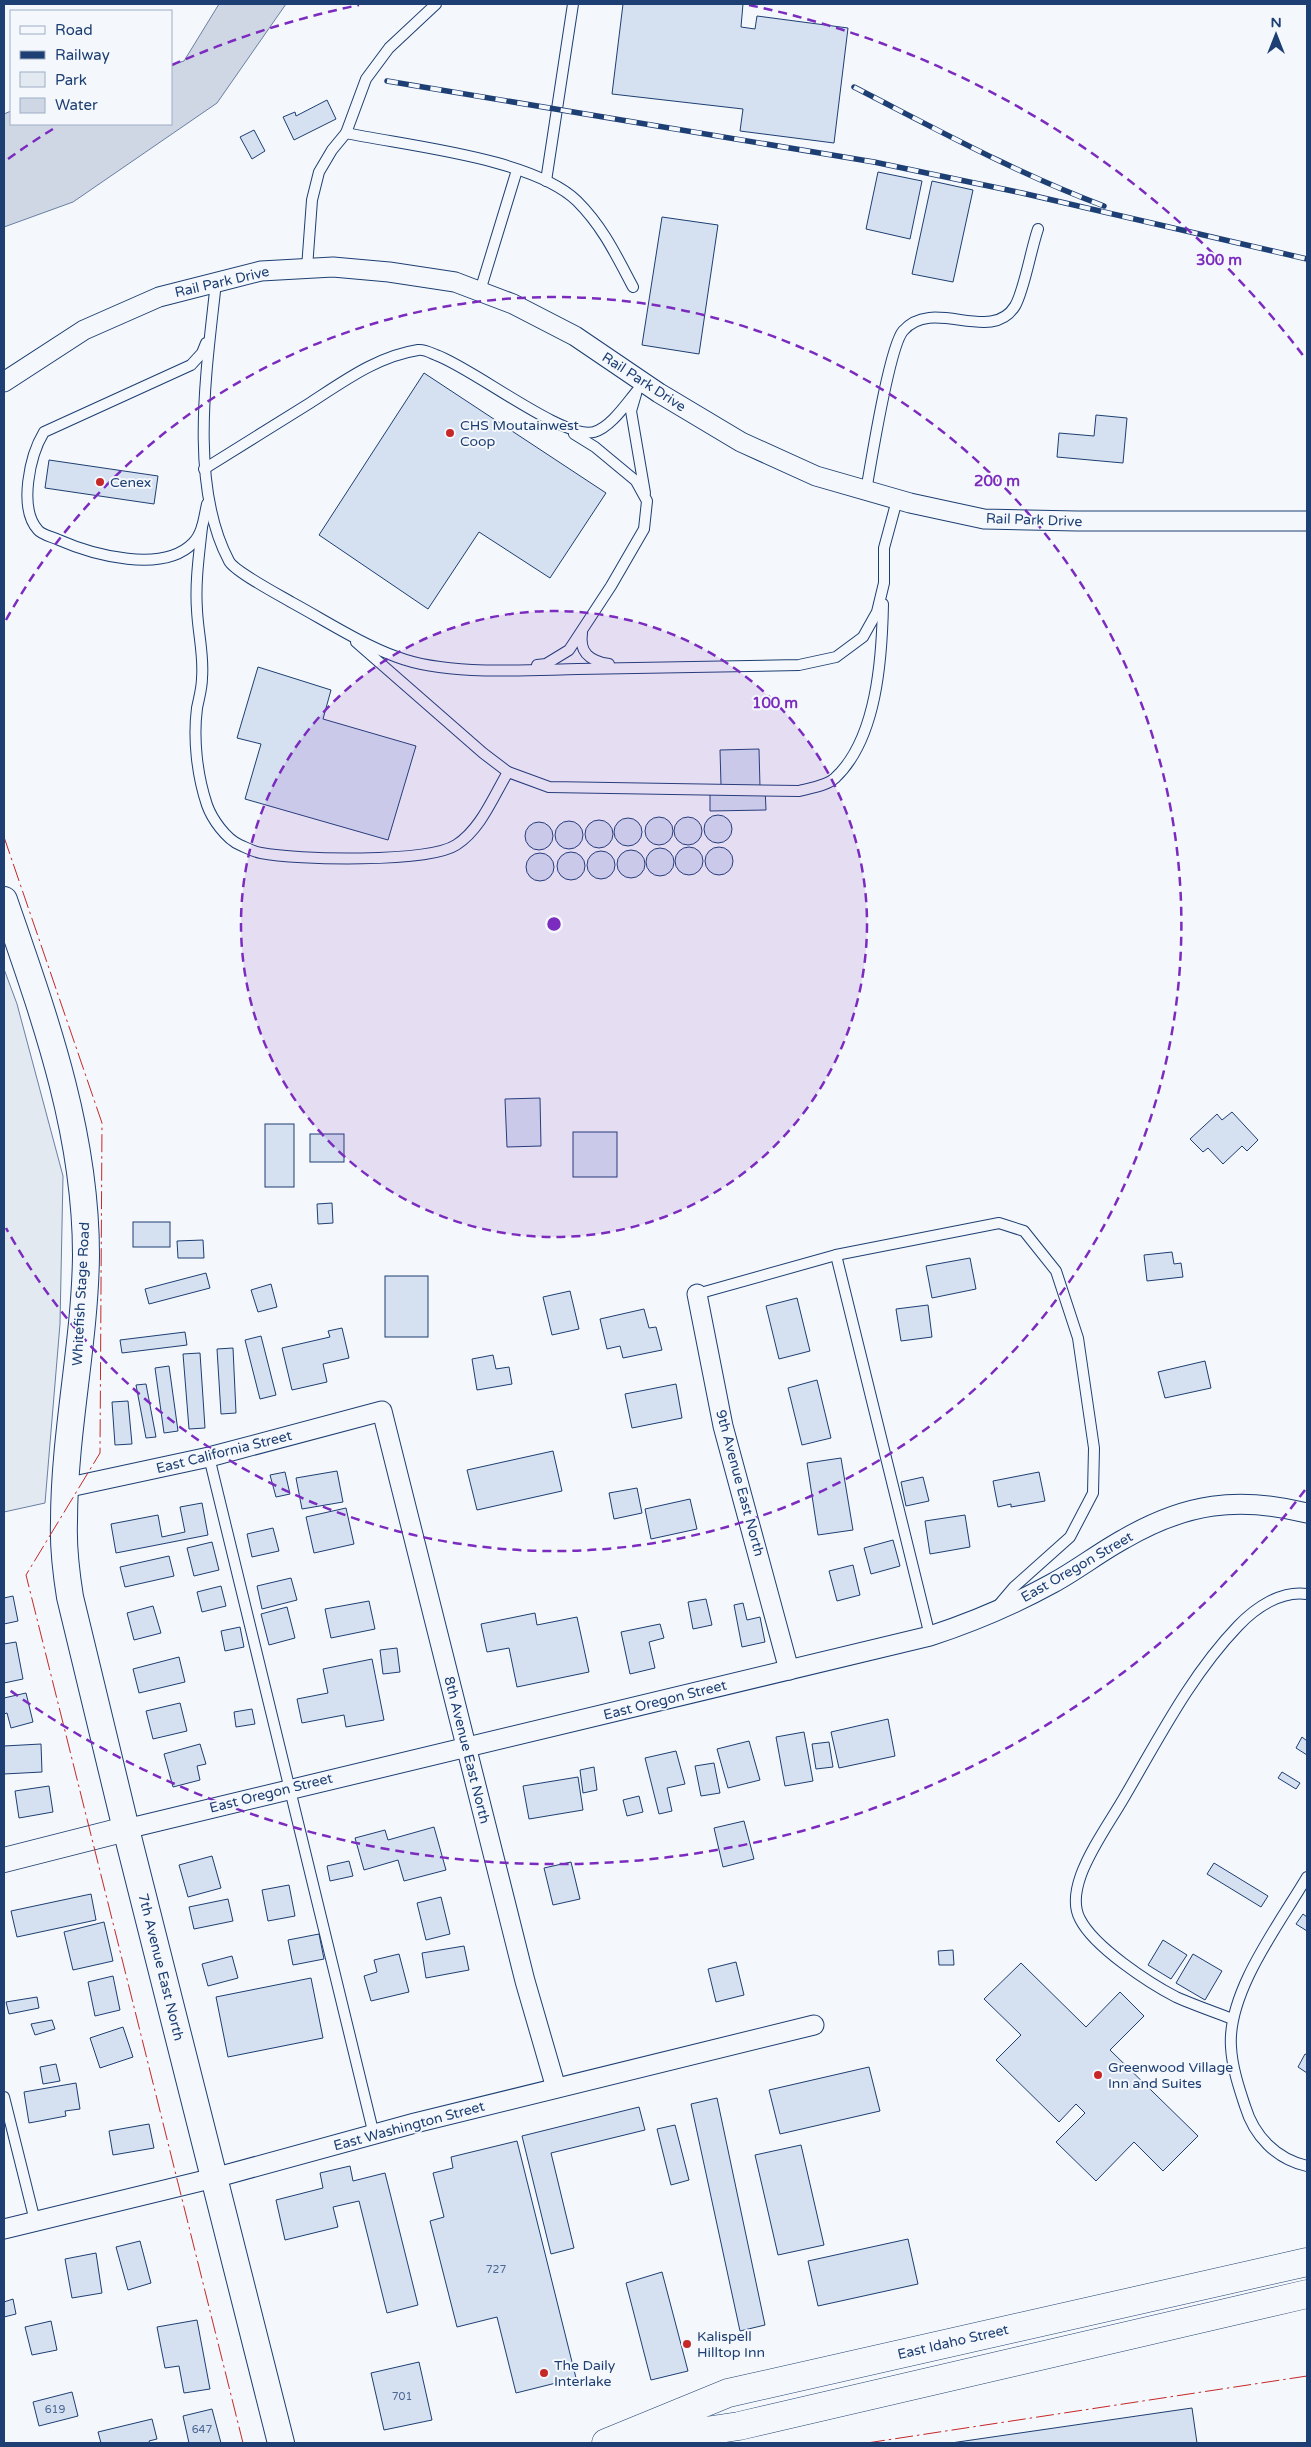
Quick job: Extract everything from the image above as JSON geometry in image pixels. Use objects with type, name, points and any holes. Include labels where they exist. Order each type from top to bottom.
[{"type":"highway","name":"East Idaho Street","points":[[606,2443],[728,2393],[1307,2262]]},
{"type":"highway","points":[[634,2442],[667,2440],[739,2426],[1307,2294]]},
{"type":"main road","name":"Whitefish Stage Road","points":[[4,900],[48,1026],[60,1070],[79,1158],[84,1200],[86,1255],[82,1318],[65,1488]]},
{"type":"main road","name":"7th Avenue East North","points":[[65,1488],[65,1560],[70,1597],[126,1829],[281,2443]]},
{"type":"street","name":"Rail Park Drive","points":[[4,382],[84,330],[158,297],[261,270],[333,267],[389,272],[455,282],[513,304],[575,336],[639,386],[741,442],[816,476],[897,500],[984,519],[1077,522],[1307,521]]},
{"type":"street","name":"9th Avenue East North","points":[[697,1294],[724,1426],[789,1670]]},
{"type":"street","name":"East California Street","points":[[65,1488],[209,1457],[382,1410]]},
{"type":"street","name":"8th Avenue East North","points":[[382,1410],[526,1982],[556,2088]]},
{"type":"street","name":"East Oregon Street","points":[[4,1860],[431,1754],[466,1748],[930,1636],[992,1613],[1054,1582],[1124,1539],[1180,1514],[1211,1506],[1242,1503],[1275,1505],[1307,1513]]},
{"type":"street","name":"East Washington Street","points":[[4,2229],[214,2178],[556,2088],[814,2025]]},
{"type":"lane","points":[[307,268],[312,200],[319,172],[332,150],[346,133],[366,79],[389,48],[436,4]]},
{"type":"lane","points":[[546,181],[573,4]]},
{"type":"lane","points":[[346,133],[460,154],[517,170],[546,181],[576,200],[606,235],[633,286]]},
{"type":"lane","points":[[480,291],[517,170]]},
{"type":"lane","points":[[866,491],[894,354],[903,332],[919,320],[933,318],[990,322],[1005,317],[1015,306],[1038,229]]},
{"type":"lane","points":[[216,282],[206,366],[204,469],[213,526],[230,564],[320,618],[360,645],[483,753],[508,772],[549,787],[799,791],[834,780],[857,750],[869,720],[883,620],[884,548],[897,500]]},
{"type":"lane","points":[[202,527],[193,543],[172,556],[151,560],[112,557],[83,551],[38,531],[29,513],[28,487],[30,465],[44,432],[191,365],[202,354],[211,331]]},
{"type":"lane","points":[[204,469],[351,376],[390,357],[421,349],[454,361],[564,428],[618,465],[636,481],[647,501]]},
{"type":"lane","points":[[564,428],[583,434],[595,432],[606,426],[639,386]]},
{"type":"lane","points":[[506,670],[546,664],[570,650],[644,529],[647,501],[631,411],[639,386]]},
{"type":"lane","points":[[208,495],[202,527],[197,575],[197,610],[202,652],[202,679],[196,733],[199,769],[208,805],[217,824],[238,844],[261,853],[308,857],[377,858],[432,853],[454,846],[472,833],[508,772]]},
{"type":"lane","points":[[320,618],[398,658],[440,666],[506,670],[800,665],[836,657],[863,637],[878,612],[884,584]]},
{"type":"lane","points":[[582,632],[581,644],[583,652],[590,658],[599,662],[651,667]]},
{"type":"lane","points":[[697,1294],[836,1255],[999,1223],[1024,1231],[1056,1271],[1078,1338],[1094,1448],[1093,1493],[1070,1537],[1014,1587],[992,1613]]},
{"type":"lane","points":[[836,1255],[930,1636]]},
{"type":"lane","points":[[209,1457],[374,2135]]},
{"type":"lane","points":[[1232,2020],[1177,1997],[1102,1946],[1080,1920],[1076,1904],[1077,1887],[1089,1858],[1175,1711],[1214,1655],[1238,1626],[1264,1605],[1290,1594],[1307,1594]]},
{"type":"lane","points":[[1307,1877],[1249,1976],[1236,2004],[1232,2020],[1230,2046],[1249,2119],[1264,2142],[1275,2152],[1287,2159],[1307,2166]]},
{"type":"lane","points":[[4,2097],[35,2221]]},
{"type":"green space","points":[[4,969],[17,1004],[63,1176],[60,1324],[45,1503],[4,1512]]},
{"type":"water","points":[[219,4],[286,4],[217,103],[73,202],[4,227],[4,114],[10,111],[10,125],[172,125],[172,65],[184,61]]},
{"type":"building","points":[[623,4],[743,4],[741,27],[755,29],[757,16],[848,28],[834,143],[740,131],[743,109],[612,94]]},
{"type":"building","points":[[327,100],[336,119],[294,140],[283,117],[295,112],[296,116]]},
{"type":"building","points":[[254,130],[265,151],[252,159],[240,137]]},
{"type":"building","points":[[878,172],[922,181],[910,239],[866,229]]},
{"type":"building","points":[[932,181],[973,190],[953,282],[912,274]]},
{"type":"building","points":[[662,217],[718,225],[699,354],[642,345]]},
{"type":"building","name":"CHS Moutainwest Coop","points":[[424,373],[606,493],[550,578],[479,532],[428,609],[319,535]]},
{"type":"building","points":[[1096,415],[1127,418],[1123,463],[1057,457],[1059,433],[1094,436]]},
{"type":"building","points":[[49,460],[158,476],[154,504],[45,488]]},
{"type":"building","points":[[258,667],[331,690],[323,719],[416,746],[388,840],[245,799],[261,744],[237,738]]},
{"type":"building","points":[[759,749],[760,787],[765,787],[766,810],[710,811],[710,785],[721,785],[720,750]]},
{"type":"building","points":[[718,815],[728,819],[732,829],[728,839],[718,843],[708,839],[704,829],[708,819]]},
{"type":"building","points":[[659,817],[669,821],[673,831],[669,841],[659,845],[649,841],[645,831],[649,821]]},
{"type":"building","points":[[688,817],[698,821],[702,831],[698,841],[688,845],[678,841],[674,831],[678,821]]},
{"type":"building","points":[[628,818],[638,822],[642,832],[638,842],[628,846],[618,842],[614,832],[618,822]]},
{"type":"building","points":[[599,820],[609,824],[613,834],[609,844],[599,848],[589,844],[585,834],[589,824]]},
{"type":"building","points":[[569,821],[579,825],[583,835],[579,845],[569,849],[559,845],[555,835],[559,825]]},
{"type":"building","points":[[539,822],[549,826],[553,836],[549,846],[539,850],[529,846],[525,836],[529,826]]},
{"type":"building","points":[[689,847],[699,851],[703,861],[699,871],[689,875],[679,871],[675,861],[679,851]]},
{"type":"building","points":[[719,847],[729,851],[733,861],[729,871],[719,875],[709,871],[705,861],[709,851]]},
{"type":"building","points":[[660,848],[670,852],[674,862],[670,872],[660,876],[650,872],[646,862],[650,852]]},
{"type":"building","points":[[631,850],[641,854],[645,864],[641,874],[631,878],[621,874],[617,864],[621,854]]},
{"type":"building","points":[[601,851],[611,855],[615,865],[611,875],[601,879],[591,875],[587,865],[591,855]]},
{"type":"building","points":[[571,852],[581,856],[585,866],[581,876],[571,880],[561,876],[557,866],[561,856]]},
{"type":"building","points":[[540,853],[550,857],[554,867],[550,877],[540,881],[530,877],[526,867],[530,857]]},
{"type":"building","points":[[540,1098],[541,1146],[507,1147],[505,1099]]},
{"type":"building","points":[[1232,1112],[1258,1140],[1247,1151],[1242,1146],[1223,1164],[1208,1148],[1203,1152],[1190,1139],[1217,1114],[1222,1120]]},
{"type":"building","points":[[265,1124],[294,1124],[294,1187],[265,1187]]},
{"type":"building","points":[[573,1132],[617,1132],[617,1177],[573,1177]]},
{"type":"building","points":[[310,1134],[344,1134],[344,1162],[310,1162]]},
{"type":"building","points":[[332,1203],[333,1223],[318,1224],[317,1204]]},
{"type":"building","points":[[133,1222],[170,1222],[170,1247],[133,1247]]},
{"type":"building","points":[[203,1240],[204,1258],[178,1258],[177,1241]]},
{"type":"building","points":[[1172,1252],[1174,1264],[1181,1263],[1183,1277],[1147,1281],[1144,1255]]},
{"type":"building","points":[[970,1258],[976,1289],[932,1298],[926,1266]]},
{"type":"building","points":[[206,1273],[210,1288],[149,1304],[145,1289]]},
{"type":"building","points":[[385,1276],[428,1276],[428,1337],[385,1337]]},
{"type":"building","points":[[271,1284],[277,1307],[258,1312],[251,1290]]},
{"type":"building","points":[[570,1291],[579,1329],[552,1335],[543,1297]]},
{"type":"building","points":[[797,1298],[810,1351],[779,1359],[766,1306]]},
{"type":"building","points":[[928,1305],[932,1337],[901,1341],[896,1309]]},
{"type":"building","points":[[644,1309],[649,1328],[656,1327],[662,1350],[623,1358],[620,1346],[607,1349],[600,1319]]},
{"type":"building","points":[[342,1328],[349,1358],[323,1364],[327,1382],[292,1390],[282,1348],[330,1337],[328,1331]]},
{"type":"building","points":[[185,1332],[187,1345],[122,1353],[120,1340]]},
{"type":"building","points":[[261,1336],[276,1395],[260,1399],[245,1340]]},
{"type":"building","points":[[233,1348],[236,1413],[221,1414],[217,1349]]},
{"type":"building","points":[[200,1353],[205,1428],[189,1429],[183,1354]]},
{"type":"building","points":[[493,1355],[496,1369],[509,1367],[512,1384],[477,1390],[472,1359]]},
{"type":"building","points":[[1205,1361],[1211,1388],[1165,1398],[1158,1372]]},
{"type":"building","points":[[169,1366],[178,1431],[164,1433],[155,1368]]},
{"type":"building","points":[[817,1380],[831,1438],[802,1445],[788,1388]]},
{"type":"building","points":[[146,1384],[156,1437],[146,1438],[136,1385]]},
{"type":"building","points":[[676,1384],[682,1418],[632,1428],[625,1394]]},
{"type":"building","points":[[128,1401],[132,1444],[115,1445],[112,1402]]},
{"type":"building","points":[[553,1451],[562,1491],[477,1510],[467,1470]]},
{"type":"building","points":[[841,1458],[853,1530],[818,1535],[807,1463]]},
{"type":"building","points":[[337,1471],[343,1502],[302,1509],[296,1478]]},
{"type":"building","points":[[285,1472],[290,1494],[276,1497],[270,1475]]},
{"type":"building","points":[[1039,1472],[1045,1501],[1011,1507],[1011,1504],[998,1507],[993,1481]]},
{"type":"building","points":[[923,1477],[929,1501],[906,1506],[901,1482]]},
{"type":"building","points":[[637,1488],[642,1513],[614,1519],[609,1493]]},
{"type":"building","points":[[690,1499],[697,1529],[651,1539],[645,1509]]},
{"type":"building","points":[[202,1503],[208,1535],[116,1553],[111,1524],[158,1515],[162,1537],[185,1532],[180,1507]]},
{"type":"building","points":[[346,1508],[354,1544],[314,1553],[306,1517]]},
{"type":"building","points":[[965,1515],[970,1547],[930,1554],[925,1521]]},
{"type":"building","points":[[273,1528],[279,1551],[252,1557],[247,1534]]},
{"type":"building","points":[[893,1540],[900,1566],[871,1574],[864,1548]]},
{"type":"building","points":[[212,1542],[219,1570],[194,1576],[187,1548]]},
{"type":"building","points":[[169,1556],[174,1576],[125,1587],[120,1567]]},
{"type":"building","points":[[853,1565],[860,1595],[837,1601],[829,1571]]},
{"type":"building","points":[[291,1578],[297,1600],[262,1609],[257,1586]]},
{"type":"building","points":[[221,1586],[226,1606],[202,1612],[197,1592]]},
{"type":"building","points":[[13,1596],[18,1621],[4,1624],[4,1598]]},
{"type":"building","points":[[706,1599],[712,1625],[693,1629],[688,1602]]},
{"type":"building","points":[[369,1601],[375,1629],[331,1638],[325,1609]]},
{"type":"building","points":[[743,1603],[747,1620],[760,1617],[765,1642],[742,1647],[734,1605]]},
{"type":"building","points":[[153,1606],[161,1633],[134,1640],[127,1613]]},
{"type":"building","points":[[287,1607],[295,1638],[269,1645],[261,1614]]},
{"type":"building","points":[[535,1613],[537,1625],[577,1617],[589,1672],[517,1687],[509,1648],[487,1652],[481,1624]]},
{"type":"building","points":[[660,1624],[664,1638],[649,1642],[655,1668],[630,1674],[621,1632]]},
{"type":"building","points":[[240,1627],[244,1647],[225,1651],[221,1631]]},
{"type":"building","points":[[16,1642],[23,1679],[4,1683],[4,1644]]},
{"type":"building","points":[[397,1648],[400,1672],[383,1674],[380,1650]]},
{"type":"building","points":[[179,1657],[185,1682],[139,1693],[133,1669]]},
{"type":"building","points":[[372,1659],[384,1720],[346,1727],[344,1715],[302,1723],[297,1699],[328,1693],[323,1669]]},
{"type":"building","points":[[26,1693],[33,1722],[11,1728],[7,1713],[4,1714],[4,1698]]},
{"type":"building","points":[[180,1703],[187,1731],[153,1739],[146,1711]]},
{"type":"building","points":[[252,1709],[255,1724],[236,1727],[234,1712]]},
{"type":"building","points":[[888,1719],[895,1756],[839,1768],[831,1732]]},
{"type":"building","points":[[804,1732],[813,1781],[785,1786],[776,1737]]},
{"type":"building","points":[[1302,1737],[1307,1741],[1307,1755],[1296,1748]]},
{"type":"building","points":[[749,1741],[760,1780],[728,1788],[717,1749]]},
{"type":"building","points":[[829,1742],[833,1767],[816,1769],[812,1744]]},
{"type":"building","points":[[41,1744],[42,1772],[4,1774],[4,1746]]},
{"type":"building","points":[[200,1744],[206,1764],[197,1766],[200,1780],[173,1787],[164,1754]]},
{"type":"building","points":[[676,1751],[685,1784],[667,1788],[672,1811],[659,1814],[645,1758]]},
{"type":"building","points":[[714,1763],[720,1793],[701,1796],[695,1766]]},
{"type":"building","points":[[594,1767],[597,1790],[583,1793],[580,1770]]},
{"type":"building","points":[[1282,1772],[1300,1783],[1296,1789],[1278,1778]]},
{"type":"building","points":[[578,1777],[583,1810],[529,1819],[523,1786]]},
{"type":"building","points":[[49,1786],[53,1812],[19,1818],[15,1791]]},
{"type":"building","points":[[639,1796],[643,1812],[627,1816],[623,1800]]},
{"type":"building","points":[[744,1821],[754,1859],[723,1867],[714,1828]]},
{"type":"building","points":[[434,1827],[446,1870],[404,1881],[398,1860],[364,1870],[355,1838],[385,1830],[388,1840]]},
{"type":"building","points":[[212,1856],[221,1888],[188,1897],[179,1865]]},
{"type":"building","points":[[349,1861],[353,1876],[330,1881],[327,1866]]},
{"type":"building","points":[[571,1862],[580,1899],[553,1905],[544,1868]]},
{"type":"building","points":[[1214,1863],[1268,1896],[1261,1907],[1207,1874]]},
{"type":"building","points":[[289,1885],[295,1916],[268,1921],[262,1890]]},
{"type":"building","points":[[91,1894],[96,1920],[17,1937],[11,1911]]},
{"type":"building","points":[[441,1897],[450,1934],[426,1940],[417,1903]]},
{"type":"building","points":[[228,1899],[233,1921],[194,1929],[189,1907]]},
{"type":"building","points":[[1303,1914],[1307,1917],[1307,1931],[1296,1924]]},
{"type":"building","points":[[104,1922],[113,1961],[73,1970],[64,1932]]},
{"type":"building","points":[[319,1934],[324,1959],[293,1965],[288,1940]]},
{"type":"building","points":[[1163,1940],[1187,1955],[1171,1979],[1148,1965]]},
{"type":"building","points":[[464,1946],[469,1970],[426,1978],[422,1953]]},
{"type":"building","points":[[953,1950],[954,1965],[939,1965],[938,1951]]},
{"type":"building","points":[[399,1954],[409,1992],[371,2001],[364,1976],[377,1972],[374,1960]]},
{"type":"building","points":[[1193,1954],[1222,1971],[1205,2000],[1176,1983]]},
{"type":"building","points":[[232,1956],[238,1978],[208,1986],[202,1964]]},
{"type":"building","points":[[736,1962],[744,1995],[716,2002],[708,1969]]},
{"type":"building","points":[[1021,1963],[1086,2027],[1120,1992],[1144,2016],[1110,2050],[1198,2136],[1163,2171],[1134,2142],[1096,2181],[1056,2142],[1085,2113],[1076,2104],[1059,2122],[996,2060],[1021,2035],[984,1999]]},
{"type":"building","points":[[113,1976],[120,2010],[95,2016],[88,1982]]},
{"type":"building","points":[[311,1978],[323,2038],[228,2057],[216,1997]]},
{"type":"building","points":[[37,1997],[39,2008],[9,2014],[6,2002]]},
{"type":"building","points":[[52,2020],[55,2029],[35,2035],[31,2024]]},
{"type":"building","points":[[123,2027],[133,2057],[100,2068],[90,2038]]},
{"type":"building","points":[[1305,2054],[1307,2055],[1307,2073],[1298,2067]]},
{"type":"building","points":[[56,2064],[60,2081],[43,2084],[40,2067]]},
{"type":"building","points":[[869,2067],[880,2111],[780,2134],[769,2090]]},
{"type":"building","points":[[76,2083],[80,2109],[65,2111],[66,2116],[29,2123],[24,2092]]},
{"type":"building","points":[[717,2098],[765,2325],[740,2331],[691,2104]]},
{"type":"building","points":[[639,2107],[645,2130],[551,2153],[574,2248],[551,2254],[522,2136]]},
{"type":"building","points":[[149,2124],[154,2148],[113,2155],[109,2131]]},
{"type":"building","points":[[675,2125],[689,2180],[671,2185],[657,2129]]},
{"type":"building","points":[[517,2141],[576,2378],[516,2393],[497,2317],[457,2327],[430,2221],[444,2217],[433,2173],[453,2168],[451,2157]]},
{"type":"building","points":[[801,2145],[824,2245],[778,2255],[755,2155]]},
{"type":"building","points":[[350,2166],[353,2181],[385,2173],[418,2305],[387,2313],[359,2201],[333,2207],[338,2227],[285,2240],[276,2200],[323,2188],[320,2173]]},
{"type":"building","points":[[908,2239],[918,2284],[818,2306],[808,2261]]},
{"type":"building","points":[[140,2241],[151,2283],[128,2290],[116,2247]]},
{"type":"building","points":[[96,2253],[102,2293],[72,2298],[65,2259]]},
{"type":"building","points":[[662,2272],[688,2371],[651,2380],[626,2283]]},
{"type":"building","points":[[13,2299],[16,2314],[4,2317],[4,2302]]},
{"type":"building","points":[[197,2320],[210,2389],[184,2393],[179,2366],[165,2368],[157,2327]]},
{"type":"building","points":[[51,2321],[57,2350],[32,2355],[25,2327]]},
{"type":"building","points":[[419,2362],[432,2420],[384,2430],[371,2373]]},
{"type":"building","points":[[72,2392],[78,2416],[39,2426],[33,2402]]},
{"type":"building","points":[[1192,2408],[1197,2443],[951,2443]]},
{"type":"building","points":[[212,2409],[221,2443],[189,2443],[183,2416]]},
{"type":"building","points":[[152,2419],[157,2439],[149,2441],[150,2443],[101,2443],[98,2432]]},
{"type":"railway","points":[[387,81],[874,162],[1022,193],[1307,259]]},
{"type":"railway","points":[[854,87],[946,135],[1040,180],[1104,206]]},
{"type":"power","points":[[4,837],[102,1123],[100,1453],[26,1575],[243,2443]]},
{"type":"power","points":[[867,2443],[1307,2376]]},
{"type":"place","name":"CHS Moutainwest Coop","points":[[450,433]]},
{"type":"place","name":"Cenex","points":[[100,482]]},
{"type":"place","name":"Greenwood Village Inn and Suites","points":[[1098,2075]]},
{"type":"place","name":"Kalispell Hilltop Inn","points":[[687,2344]]},
{"type":"place","name":"The Daily Interlake","points":[[544,2373]]}]
